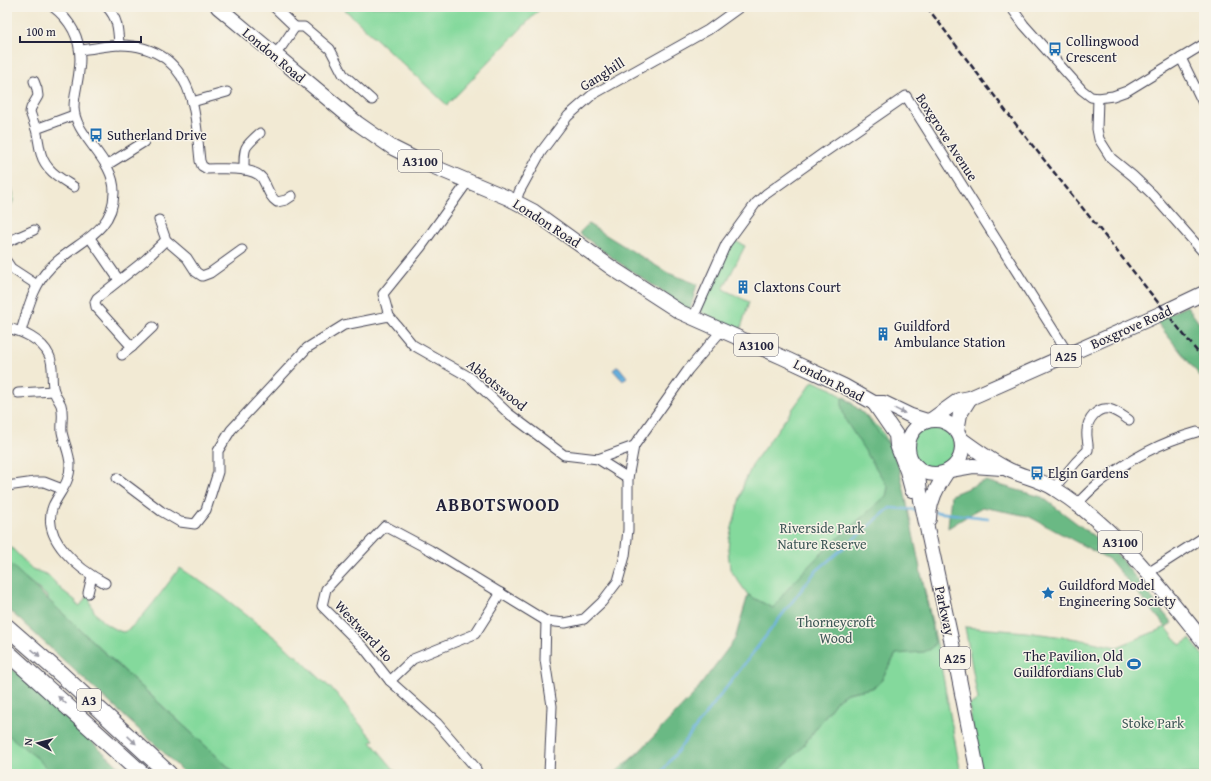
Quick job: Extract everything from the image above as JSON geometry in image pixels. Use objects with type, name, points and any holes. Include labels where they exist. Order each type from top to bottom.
[{"type":"highway","name":"A3","points":[[7,627],[73,685],[169,774]]},
{"type":"highway","name":"A3","points":[[7,652],[142,774]]},
{"type":"main road","name":"London Road","points":[[218,7],[274,55],[381,141],[413,158],[516,202],[533,211],[630,281],[692,318],[722,330],[844,386],[874,403]]},
{"type":"main road","name":"Boxgrove Road","points":[[970,398],[1168,311],[1204,293]]},
{"type":"main road","points":[[929,421],[917,427],[911,435],[908,444],[912,461],[924,472],[933,475],[948,471],[957,464],[961,456],[963,448],[959,435],[960,414],[970,398]]},
{"type":"main road","name":"A25","points":[[929,421],[960,400],[970,398]]},
{"type":"main road","points":[[874,403],[884,403],[911,416],[929,421],[943,421],[951,425],[959,435]]},
{"type":"main road","name":"A3100","points":[[874,403],[896,435],[903,442],[909,453]]},
{"type":"main road","name":"A3100","points":[[896,435],[897,445],[907,471],[933,553]]},
{"type":"main road","name":"A3100","points":[[959,435],[980,453],[1008,469],[1039,480],[1054,488],[1077,504],[1122,544],[1148,572],[1204,642]]},
{"type":"main road","name":"A3100","points":[[948,471],[973,466],[1008,469]]},
{"type":"main road","name":"A25","points":[[917,467],[921,500],[933,553]]},
{"type":"main road","name":"A25","points":[[933,553],[929,511],[934,494],[948,471]]},
{"type":"main road","name":"Parkway","points":[[933,553],[978,774]]},
{"type":"main road","name":"Parkway","points":[[970,739],[974,774]]},
{"type":"street","points":[[21,331],[37,285],[49,268],[90,238],[102,227],[109,215],[115,192],[112,175],[107,164],[76,121],[74,115],[80,69],[80,50],[73,28],[64,15],[54,7]]},
{"type":"street","points":[[107,7],[117,21],[119,45]]},
{"type":"street","points":[[274,7],[295,27],[304,27],[330,49],[343,74],[372,100]]},
{"type":"street","name":"Ganghill","points":[[516,202],[519,192],[541,152],[568,116],[592,95],[708,30],[740,7]]},
{"type":"street","points":[[1011,7],[1024,25],[1082,90],[1091,97],[1098,98],[1113,96],[1127,91],[1204,44]]},
{"type":"street","points":[[274,55],[295,27]]},
{"type":"street","points":[[80,50],[119,45],[141,47],[159,54],[174,66],[186,83],[192,102],[200,161],[202,166],[207,169],[252,171],[261,177],[273,199],[277,202],[286,200],[292,196]]},
{"type":"street","points":[[1181,58],[1204,105]]},
{"type":"street","points":[[34,81],[38,96],[30,112],[36,129],[41,154],[46,167],[74,187]]},
{"type":"street","points":[[192,102],[227,92]]},
{"type":"street","name":"Boxgrove Avenue","points":[[692,318],[726,244],[756,204],[766,194],[906,96],[1069,355]]},
{"type":"street","points":[[1098,98],[1097,129],[1099,139],[1111,158],[1152,194],[1204,253]]},
{"type":"street","points":[[36,129],[74,115]]},
{"type":"street","points":[[244,170],[244,149],[248,143],[260,133]]},
{"type":"street","points":[[107,164],[144,142]]},
{"type":"street","name":"Abbotswood","points":[[466,181],[464,187],[421,247],[383,294],[389,316],[413,345],[471,378],[508,413],[564,454],[598,459],[628,478]]},
{"type":"street","points":[[159,220],[166,240],[187,258],[196,272],[202,276],[210,273],[242,250]]},
{"type":"street","points":[[7,242],[34,230]]},
{"type":"street","points":[[90,238],[119,280]]},
{"type":"street","points":[[132,347],[96,307],[95,302],[97,298],[145,260],[166,240]]},
{"type":"street","points":[[7,262],[11,268],[37,285]]},
{"type":"street","points":[[117,478],[161,511],[180,522],[195,524],[206,510],[218,472],[218,451],[230,430],[307,348],[344,325],[389,316]]},
{"type":"street","points":[[122,355],[153,327]]},
{"type":"street","points":[[7,328],[21,331],[40,343],[50,355],[54,391],[61,405],[62,430],[70,463],[69,478],[53,508],[51,520],[54,536],[60,548],[92,576],[105,583]]},
{"type":"street","points":[[501,593],[546,621],[565,623],[584,619],[602,602],[618,581],[625,556],[628,530],[628,478],[634,446],[688,370],[722,330]]},
{"type":"street","points":[[18,393],[54,391]]},
{"type":"street","points":[[1054,488],[1088,450],[1087,431],[1090,418],[1098,412],[1108,409],[1129,420]]},
{"type":"street","points":[[1077,504],[1098,484],[1133,459],[1176,438],[1197,432]]},
{"type":"street","name":"Abbotswood","points":[[598,459],[634,446]]},
{"type":"street","points":[[7,486],[44,482],[62,490]]},
{"type":"street","name":"Westward Ho","points":[[390,681],[413,659],[475,634],[501,593],[430,550],[385,526],[326,589],[322,606],[364,648],[390,681],[437,723],[475,767],[478,774]]},
{"type":"street","points":[[1148,572],[1204,537]]},
{"type":"street","points":[[88,593],[92,576]]},
{"type":"street","points":[[546,621],[545,660],[552,706],[549,774]]},
{"type":"green space","points":[[342,7],[542,7],[447,105]]},
{"type":"green space","points":[[7,182],[10,182],[13,192],[13,201],[10,207],[7,208]]},
{"type":"green space","points":[[588,224],[668,273],[697,284],[690,311],[668,305],[669,296],[615,260],[579,233]]},
{"type":"green space","points":[[733,240],[745,246],[723,289],[749,302],[740,331],[701,312],[701,308],[710,284]]},
{"type":"green space","points":[[1187,306],[1204,330],[1204,381],[1155,320]]},
{"type":"green space","name":"Riverside Park Nature Reserve","points":[[813,381],[832,389],[842,397],[844,396],[882,431],[894,453],[938,649],[961,774],[614,774],[643,748],[651,744],[735,651],[751,596],[748,595],[730,569],[728,550],[729,539],[744,483],[754,462]],"holes":[[[881,632],[896,654],[879,684],[872,688],[847,693],[838,699],[799,751]]]},
{"type":"green space","name":"Thorneycroft Wood","points":[[842,396],[864,414],[888,444],[898,464],[935,643],[931,649],[924,652],[896,654],[879,684],[872,688],[847,693],[838,699],[799,751],[776,773],[618,774],[693,695],[735,639],[748,595],[773,608],[812,562],[886,496],[888,487],[846,421],[842,409]]},
{"type":"green space","points":[[929,426],[937,426],[949,432],[955,444],[955,452],[949,464],[937,470],[929,470],[917,464],[911,452],[911,444],[917,432]]},
{"type":"green space","points":[[985,481],[1042,497],[1116,553],[1172,623],[1166,627],[1110,560],[1028,516],[982,507],[948,528],[951,495]]},
{"type":"green space","points":[[7,543],[32,569],[48,575],[62,590],[76,601],[75,603],[80,606],[87,596],[90,596],[92,608],[100,619],[111,627],[123,632],[136,623],[153,604],[180,568],[221,595],[298,657],[337,694],[352,715],[374,740],[371,742],[398,774],[236,774],[48,600],[48,597],[7,563]]},
{"type":"green space","points":[[7,561],[236,774],[185,774],[160,749],[7,608]]},
{"type":"green space","name":"Stoke Park","points":[[965,627],[1026,632],[1078,639],[1117,647],[1166,627],[1180,645],[1190,639],[1204,657],[1204,774],[980,774],[969,705],[978,700]]},
{"type":"green space","points":[[7,664],[127,774],[52,774],[37,758],[7,734]]},
{"type":"green space","points":[[7,694],[97,774],[7,774]]},
{"type":"water","points":[[618,366],[627,377],[623,381],[613,370]]},
{"type":"waterway","points":[[660,774],[815,572],[890,508],[918,510]]},
{"type":"waterway","points":[[935,512],[988,518]]},
{"type":"railway","points":[[927,7],[1021,131],[1204,360]]},
{"type":"place","name":"Collingwood Crescent","points":[[1055,49]]},
{"type":"place","name":"Sutherland Drive","points":[[96,135]]},
{"type":"place","name":"Claxtons Court","points":[[743,287]]},
{"type":"place","name":"Guildford Ambulance Station","points":[[883,334]]},
{"type":"place","name":"Elgin Gardens","points":[[1037,473]]},
{"type":"place","name":"Guildford Model Engineering Society","points":[[1048,593]]},
{"type":"place","name":"The Pavilion, Old Guildfordians Club","points":[[1134,664]]},
{"type":"district","name":"ABBOTSWOOD","points":[[498,504]]}]
